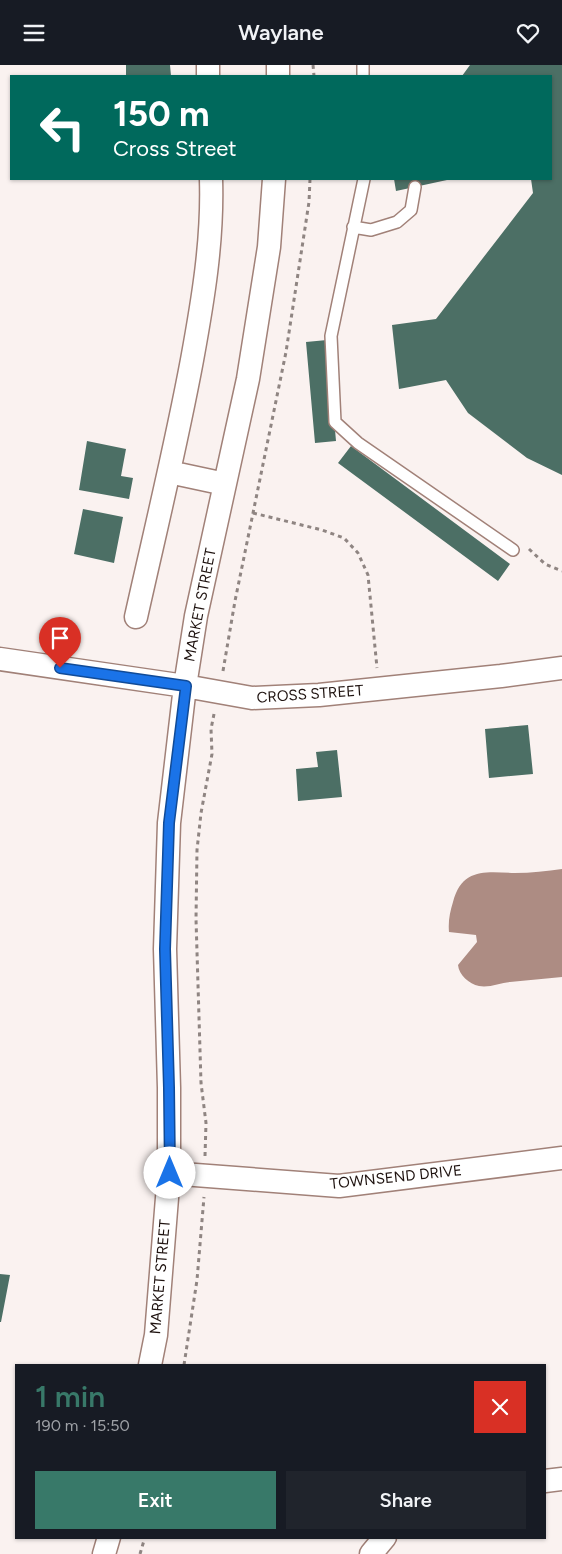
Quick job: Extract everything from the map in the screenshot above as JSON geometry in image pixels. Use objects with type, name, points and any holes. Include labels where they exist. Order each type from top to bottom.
[{"type":"street","points":[[136,617],[169,472],[201,309],[212,213],[211,180]]},
{"type":"street","name":"MARKET STREET","points":[[150,1364],[156,1335],[170,1173],[165,949],[169,832],[196,616],[251,361],[269,247],[274,180]]},
{"type":"street","points":[[169,472],[225,484]]},
{"type":"street","name":"CROSS STREET","points":[[0,659],[186,686],[252,698],[319,695],[562,668]]},
{"type":"street","name":"TOWNSEND DRIVE","points":[[170,1173],[339,1185],[562,1158]]},
{"type":"street","points":[[546,1481],[562,1479]]},
{"type":"street","points":[[104,1554],[108,1539]]},
{"type":"street","points":[[371,1554],[383,1539]]},
{"type":"lane","points":[[364,180],[331,336],[335,423],[358,443],[513,550]]},
{"type":"lane","points":[[353,227],[370,230],[397,223],[411,210],[415,187]]},
{"type":"path","points":[[184,1364],[197,1280],[205,1176],[206,1123],[201,1083],[196,919],[197,858],[201,813],[212,754],[211,729],[233,609],[286,352],[309,202],[310,180]]},
{"type":"path","points":[[253,513],[322,530],[344,538],[358,553],[368,575],[377,689]]},
{"type":"path","points":[[513,550],[526,546],[545,564],[562,571]]},
{"type":"path","points":[[140,1554],[144,1539]]},
{"type":"shaded area","points":[[562,869],[562,977],[510,982],[491,986],[475,985],[465,979],[458,965],[477,942],[476,935],[449,932],[449,917],[453,902],[457,891],[463,883],[469,877],[477,874],[495,872],[527,873]]},
{"type":"building","points":[[126,65],[170,65],[171,75],[126,75]]},
{"type":"building","points":[[470,65],[562,65],[562,475],[527,458],[468,413],[446,380],[399,389],[392,325],[436,319],[533,193],[531,180],[552,180],[552,75],[463,75]]},
{"type":"building","points":[[394,180],[447,180],[396,191]]},
{"type":"building","points":[[327,340],[336,441],[315,443],[306,342]]},
{"type":"building","points":[[87,441],[126,449],[121,476],[133,478],[129,499],[79,490]]},
{"type":"building","points":[[351,446],[510,564],[498,581],[338,463]]},
{"type":"building","points":[[83,509],[123,517],[114,563],[74,554]]},
{"type":"building","points":[[528,725],[533,774],[489,778],[485,729]]},
{"type":"building","points":[[337,750],[342,797],[298,801],[296,769],[318,767],[316,752]]},
{"type":"building","points":[[0,1274],[10,1275],[1,1322],[0,1322]]},
{"type":"route","points":[[60,668],[186,686],[169,823],[165,949],[170,1173]]}]
